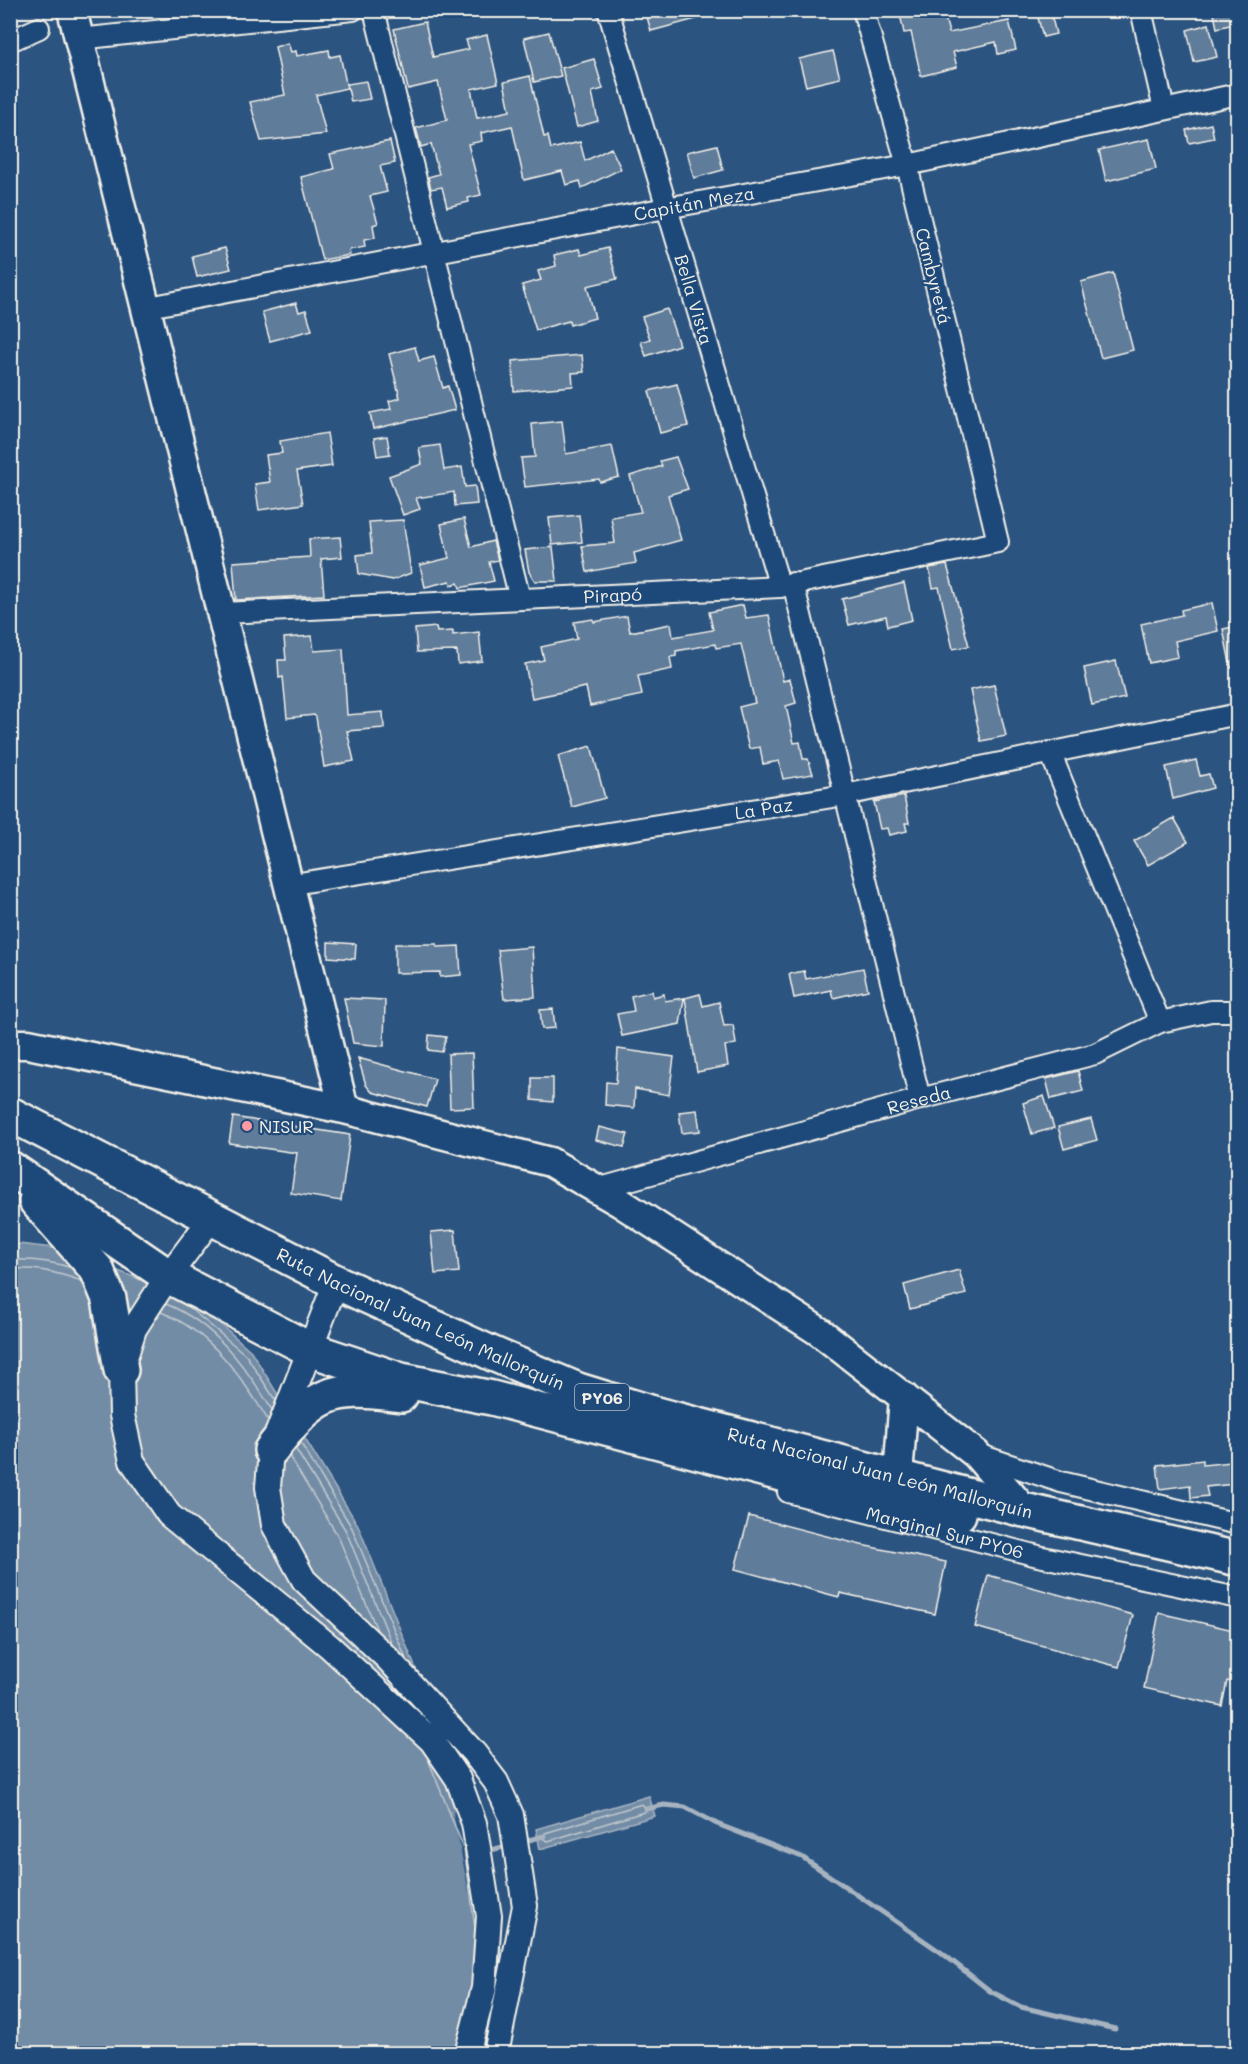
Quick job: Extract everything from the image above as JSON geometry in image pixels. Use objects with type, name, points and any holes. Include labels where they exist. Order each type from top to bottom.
[{"type":"highway","name":"Ruta Nacional Juan León Mallorquín","points":[[10,1114],[336,1282],[578,1390],[899,1488],[1238,1578]]},
{"type":"highway","name":"Ruta Nacional Juan León Mallorquín","points":[[10,1168],[168,1276],[309,1348],[401,1380],[492,1398],[792,1477],[899,1488],[1024,1510],[1238,1559]]},
{"type":"highway","points":[[10,1173],[97,1270],[109,1299],[121,1370]]},
{"type":"highway","points":[[271,1450],[309,1405],[328,1395],[360,1389],[468,1407],[540,1411]]},
{"type":"main road","points":[[72,10],[149,307],[287,885],[344,1109]]},
{"type":"main road","points":[[11,1045],[28,1044],[344,1109],[550,1162],[597,1189],[820,1332],[976,1454],[1024,1510]]},
{"type":"main road","points":[[899,1488],[904,1397]]},
{"type":"street","points":[[79,39],[353,10]]},
{"type":"street","points":[[374,10],[520,599]]},
{"type":"street","name":"Bella Vista","points":[[608,10],[666,208],[786,585],[845,795],[920,1099]]},
{"type":"street","name":"Cambyretá","points":[[863,10],[907,165],[998,542]]},
{"type":"street","points":[[1140,10],[1164,109]]},
{"type":"street","points":[[10,41],[39,28]]},
{"type":"street","name":"Capitán Meza","points":[[149,307],[666,208],[907,165],[1238,94]]},
{"type":"street","name":"Pirapó","points":[[223,613],[786,585],[998,542]]},
{"type":"street","name":"La Paz","points":[[287,885],[845,795],[1238,714]]},
{"type":"street","points":[[1050,752],[1160,1022]]},
{"type":"street","name":"Reseda","points":[[597,1189],[920,1099],[1095,1054],[1160,1022],[1211,1011],[1238,1011]]},
{"type":"street","points":[[211,1219],[168,1276],[134,1329],[121,1370],[122,1415],[132,1461],[169,1515],[329,1646],[432,1741],[458,1779],[474,1823],[489,1916],[484,1988],[467,2054]]},
{"type":"street","points":[[336,1282],[271,1450],[268,1487],[274,1525],[304,1580],[387,1658],[474,1753],[496,1782],[511,1815],[525,1906],[496,2054]]},
{"type":"street","name":"Marginal Sur PY06","points":[[660,1442],[759,1482],[799,1495],[1038,1556],[1238,1598]]},
{"type":"street","points":[[976,1454],[1060,1482],[1238,1524]]},
{"type":"water","points":[[19,1244],[53,1248],[96,1262],[186,1298],[216,1320],[251,1351],[358,1525],[486,1843],[501,1949],[501,2053],[11,2054],[10,1248]]},
{"type":"water","points":[[649,1796],[655,1816],[540,1849],[536,1829]]},
{"type":"pier","points":[[475,1807],[488,1842],[501,1929],[477,1934],[453,1812]]},
{"type":"building","points":[[645,10],[711,10],[711,15],[651,31]]},
{"type":"building","points":[[914,10],[943,10],[949,33],[1009,21],[1016,50],[998,54],[996,42],[953,52],[957,67],[921,76],[911,32],[904,33],[900,14]]},
{"type":"building","points":[[1036,10],[1050,10],[1056,34],[1043,37]]},
{"type":"building","points":[[1227,10],[1238,10],[1238,23],[1217,28],[1214,14]]},
{"type":"building","points":[[425,22],[433,57],[469,49],[466,40],[487,35],[498,83],[471,89],[477,118],[510,111],[504,82],[530,76],[544,137],[548,136],[551,149],[580,142],[585,161],[611,148],[621,169],[582,188],[580,181],[566,185],[562,171],[524,180],[512,126],[481,133],[482,141],[468,144],[481,195],[468,198],[469,202],[447,207],[442,187],[431,189],[428,177],[439,174],[431,144],[421,147],[416,128],[447,120],[438,82],[408,89],[394,29]]},
{"type":"building","points":[[1209,24],[1217,57],[1194,62],[1187,30]]},
{"type":"building","points":[[549,32],[561,76],[534,82],[524,38]]},
{"type":"building","points":[[288,43],[291,52],[296,51],[297,56],[329,50],[330,57],[340,55],[347,88],[316,95],[326,134],[261,141],[250,102],[285,95],[275,47]]},
{"type":"building","points":[[833,51],[840,78],[806,86],[799,59]]},
{"type":"building","points":[[594,59],[603,89],[592,92],[598,121],[577,127],[562,68]]},
{"type":"building","points":[[366,81],[370,99],[351,102],[347,84]]},
{"type":"building","points":[[1211,124],[1214,138],[1189,143],[1186,130]]},
{"type":"building","points":[[1149,139],[1156,169],[1106,181],[1099,150]]},
{"type":"building","points":[[390,141],[395,163],[380,166],[387,192],[370,196],[378,223],[373,225],[375,238],[364,240],[365,247],[349,250],[350,255],[322,260],[301,177],[334,169],[330,154]]},
{"type":"building","points":[[717,145],[723,170],[694,178],[687,152]]},
{"type":"building","points":[[225,248],[231,269],[197,277],[192,256]]},
{"type":"building","points":[[608,248],[617,279],[587,286],[595,318],[570,325],[569,321],[536,330],[522,285],[541,280],[538,271],[556,266],[554,255],[579,249],[581,255]]},
{"type":"building","points":[[1113,273],[1133,350],[1101,358],[1081,282]]},
{"type":"building","points":[[296,303],[299,312],[306,310],[312,330],[270,341],[262,312]]},
{"type":"building","points":[[667,309],[679,345],[646,356],[641,342],[650,339],[642,317]]},
{"type":"building","points":[[415,347],[419,361],[434,357],[443,388],[448,386],[455,410],[373,429],[370,413],[391,409],[389,401],[400,398],[389,354]]},
{"type":"building","points":[[582,355],[584,372],[572,373],[573,386],[514,391],[512,361]]},
{"type":"building","points":[[677,384],[688,426],[660,433],[649,391]]},
{"type":"building","points":[[562,421],[566,454],[612,446],[619,477],[600,482],[599,479],[525,487],[521,458],[535,457],[532,424]]},
{"type":"building","points":[[327,433],[332,466],[297,471],[303,504],[259,510],[255,484],[270,482],[266,455],[282,453],[280,441]]},
{"type":"building","points":[[387,436],[390,454],[377,456],[374,438]]},
{"type":"building","points":[[440,445],[444,470],[462,467],[465,487],[475,486],[477,504],[455,506],[454,492],[416,498],[420,509],[403,515],[389,476],[422,464],[419,448]]},
{"type":"building","points":[[676,457],[688,489],[668,495],[681,540],[634,553],[636,563],[587,572],[582,546],[615,543],[611,517],[641,512],[630,476],[662,466],[660,461]]},
{"type":"building","points":[[579,515],[582,542],[552,545],[549,518]]},
{"type":"building","points":[[464,519],[471,547],[493,541],[498,560],[489,562],[494,581],[460,588],[458,583],[451,585],[450,581],[425,587],[420,565],[449,558],[441,524]]},
{"type":"building","points":[[403,520],[411,573],[393,580],[359,574],[357,555],[372,553],[369,522]]},
{"type":"building","points":[[340,537],[342,557],[321,559],[324,595],[236,600],[233,562],[310,557],[309,539]]},
{"type":"building","points":[[553,547],[557,581],[535,581],[529,572],[525,550]]},
{"type":"building","points":[[947,565],[969,646],[953,649],[939,587],[933,588],[929,568]]},
{"type":"building","points":[[904,583],[912,620],[888,626],[886,616],[849,625],[842,599]]},
{"type":"building","points":[[1212,603],[1218,631],[1175,641],[1178,657],[1149,663],[1141,624],[1182,615],[1181,610]]},
{"type":"building","points":[[743,605],[746,618],[769,615],[783,681],[790,679],[796,703],[786,706],[794,743],[800,742],[803,759],[808,759],[813,774],[783,779],[779,761],[763,764],[760,747],[749,749],[739,707],[755,703],[741,644],[716,648],[715,644],[676,651],[676,656],[670,657],[672,669],[638,676],[642,695],[590,706],[586,687],[532,698],[525,664],[544,660],[541,647],[577,639],[574,622],[593,619],[594,622],[627,616],[630,632],[671,624],[673,637],[713,630],[709,612]]},
{"type":"building","points":[[1238,626],[1238,667],[1231,668],[1223,629]]},
{"type":"building","points":[[436,627],[437,632],[453,631],[453,635],[479,632],[482,661],[458,664],[457,651],[417,652],[415,629]]},
{"type":"building","points":[[312,636],[314,651],[343,649],[347,715],[383,712],[384,728],[347,731],[354,761],[324,767],[316,717],[314,715],[287,718],[283,677],[279,678],[278,660],[286,660],[284,638]]},
{"type":"building","points":[[1116,661],[1125,698],[1092,705],[1084,668]]},
{"type":"building","points":[[994,685],[1006,736],[981,741],[970,690]]},
{"type":"building","points":[[591,746],[605,798],[572,807],[558,756]]},
{"type":"building","points":[[1196,760],[1200,776],[1209,774],[1213,788],[1173,799],[1166,767]]},
{"type":"building","points":[[904,796],[909,823],[905,823],[907,831],[889,835],[887,828],[880,829],[874,802]]},
{"type":"building","points":[[1174,818],[1188,842],[1148,865],[1134,841]]},
{"type":"building","points":[[328,942],[356,944],[355,959],[328,957]]},
{"type":"building","points":[[395,944],[459,946],[461,975],[440,977],[440,972],[395,973]]},
{"type":"building","points":[[532,947],[535,997],[504,999],[498,950]]},
{"type":"building","points":[[863,968],[868,990],[833,998],[831,990],[794,998],[789,974],[804,971],[806,979]]},
{"type":"building","points":[[652,991],[653,997],[664,994],[665,1001],[684,998],[680,1024],[622,1036],[617,1014],[634,1011],[631,996]]},
{"type":"building","points":[[700,994],[703,1006],[719,1002],[724,1026],[733,1025],[736,1044],[725,1046],[728,1066],[697,1072],[685,998]]},
{"type":"building","points":[[344,998],[385,1000],[384,1046],[353,1043]]},
{"type":"building","points":[[553,1009],[555,1028],[542,1029],[540,1010]]},
{"type":"building","points":[[429,1035],[446,1037],[442,1052],[428,1050]]},
{"type":"building","points":[[618,1049],[674,1057],[669,1095],[635,1089],[634,1108],[605,1105],[606,1082],[616,1083]]},
{"type":"building","points":[[472,1053],[474,1107],[450,1108],[448,1054]]},
{"type":"building","points":[[358,1058],[435,1079],[427,1107],[372,1092],[366,1085]]},
{"type":"building","points":[[1078,1071],[1083,1091],[1051,1099],[1046,1079]]},
{"type":"building","points":[[532,1078],[553,1078],[553,1102],[532,1100]]},
{"type":"building","points":[[1044,1096],[1054,1128],[1032,1134],[1023,1103]]},
{"type":"building","points":[[697,1110],[700,1131],[682,1133],[679,1112]]},
{"type":"building","points":[[233,1117],[350,1135],[341,1201],[291,1193],[297,1153],[229,1143]]},
{"type":"building","points":[[1091,1119],[1097,1140],[1064,1149],[1058,1127]]},
{"type":"building","points":[[599,1127],[628,1134],[624,1147],[596,1140]]},
{"type":"building","points":[[455,1230],[459,1272],[435,1274],[431,1232]]},
{"type":"building","points":[[959,1270],[966,1294],[910,1309],[904,1285]]},
{"type":"building","points":[[1203,1460],[1203,1465],[1231,1462],[1234,1484],[1206,1487],[1208,1496],[1191,1498],[1190,1485],[1160,1489],[1157,1465]]},
{"type":"building","points":[[749,1516],[861,1545],[946,1562],[935,1614],[840,1593],[839,1597],[735,1569]]},
{"type":"building","points":[[988,1575],[1133,1615],[1119,1667],[975,1627]]},
{"type":"building","points":[[1159,1613],[1238,1631],[1238,1683],[1227,1681],[1222,1706],[1144,1688]]},
{"type":"waterway","points":[[646,1809],[664,1805],[685,1807],[717,1824],[802,1857],[942,1953],[990,1991],[1021,2007],[1115,2029]]},
{"type":"waterway","points":[[521,1842],[544,1836]]},
{"type":"waterway","points":[[484,1852],[510,1845]]},
{"type":"place","name":"NISUR","points":[[247,1126]]}]
